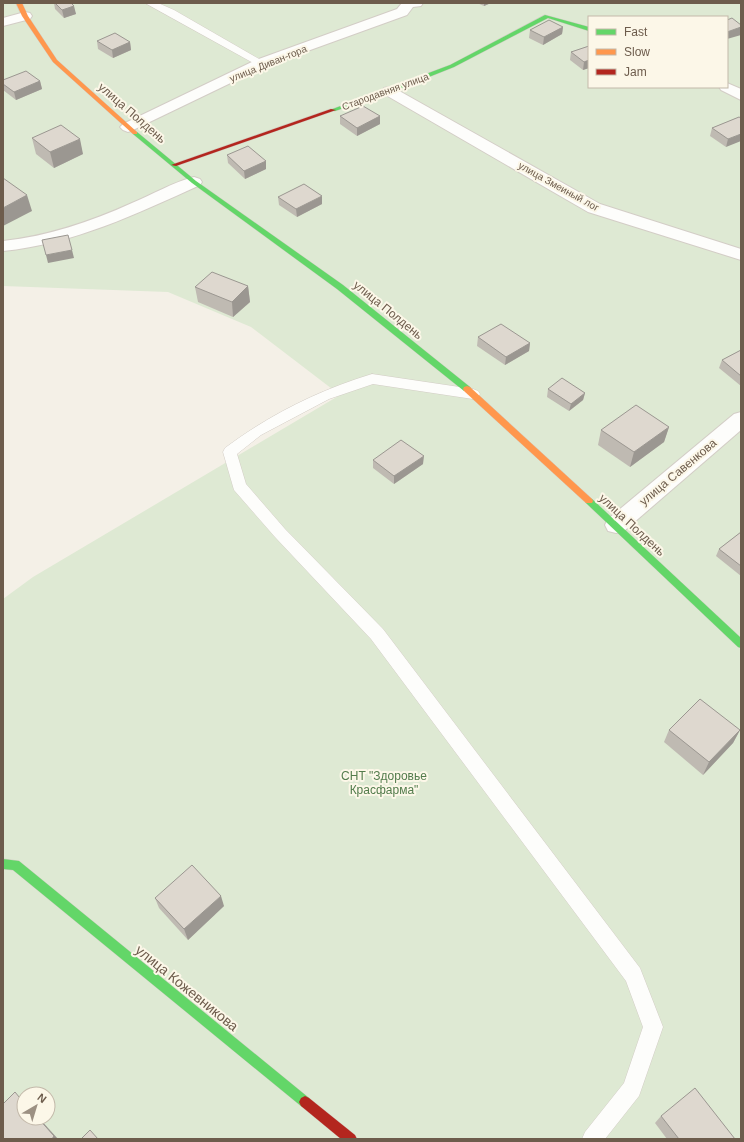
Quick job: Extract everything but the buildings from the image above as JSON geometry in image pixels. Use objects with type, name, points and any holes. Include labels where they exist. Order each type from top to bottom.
[{"type":"street","name":"улица Полдень","points":[[19,3],[25,16],[55,61],[128,126],[194,182],[340,287],[473,394],[616,525],[741,644]]},
{"type":"street","name":"улица Диван-гора","points":[[128,126],[261,63],[402,12],[409,3],[416,3]]},
{"type":"street","points":[[3,22],[25,16]]},
{"type":"street","name":"Стародавняя улица","points":[[174,164],[389,91],[452,66],[547,16],[588,29]]},
{"type":"street","points":[[728,88],[741,95]]},
{"type":"street","name":"улица Змеиный лог","points":[[389,91],[594,208],[741,255]]},
{"type":"street","points":[[3,246],[14,246],[80,231],[194,182]]},
{"type":"street","name":"улица Савенкова","points":[[616,525],[741,419]]},
{"type":"street","name":"улица Кожевникова","points":[[3,864],[15,865],[351,1139]]},
{"type":"lane","points":[[150,3],[171,12],[261,63]]},
{"type":"lane","points":[[473,394],[372,379],[324,396],[256,432],[230,452],[239,486],[280,533],[378,634],[633,975],[653,1027],[632,1088],[592,1139]]},
{"type":"green space","name":"СНТ \"Здоровье Красфарма\"","points":[[3,3],[741,3],[741,1139],[3,1139],[3,599],[33,577],[340,395],[251,327],[168,292],[3,286]]},
{"type":"traffic: fast","points":[[333,110],[389,91],[452,66],[547,16],[588,29]]},
{"type":"traffic: fast","points":[[135,133],[194,182],[340,287],[467,389]]},
{"type":"traffic: fast","points":[[589,501],[741,644]]},
{"type":"traffic: fast","points":[[3,864],[15,865],[305,1102]]},
{"type":"traffic: slow","points":[[19,3],[25,16],[55,61],[135,133]]},
{"type":"traffic: slow","points":[[467,389],[589,501]]},
{"type":"traffic: jam","points":[[174,165],[333,110]]},
{"type":"traffic: jam","points":[[305,1102],[351,1139]]}]
